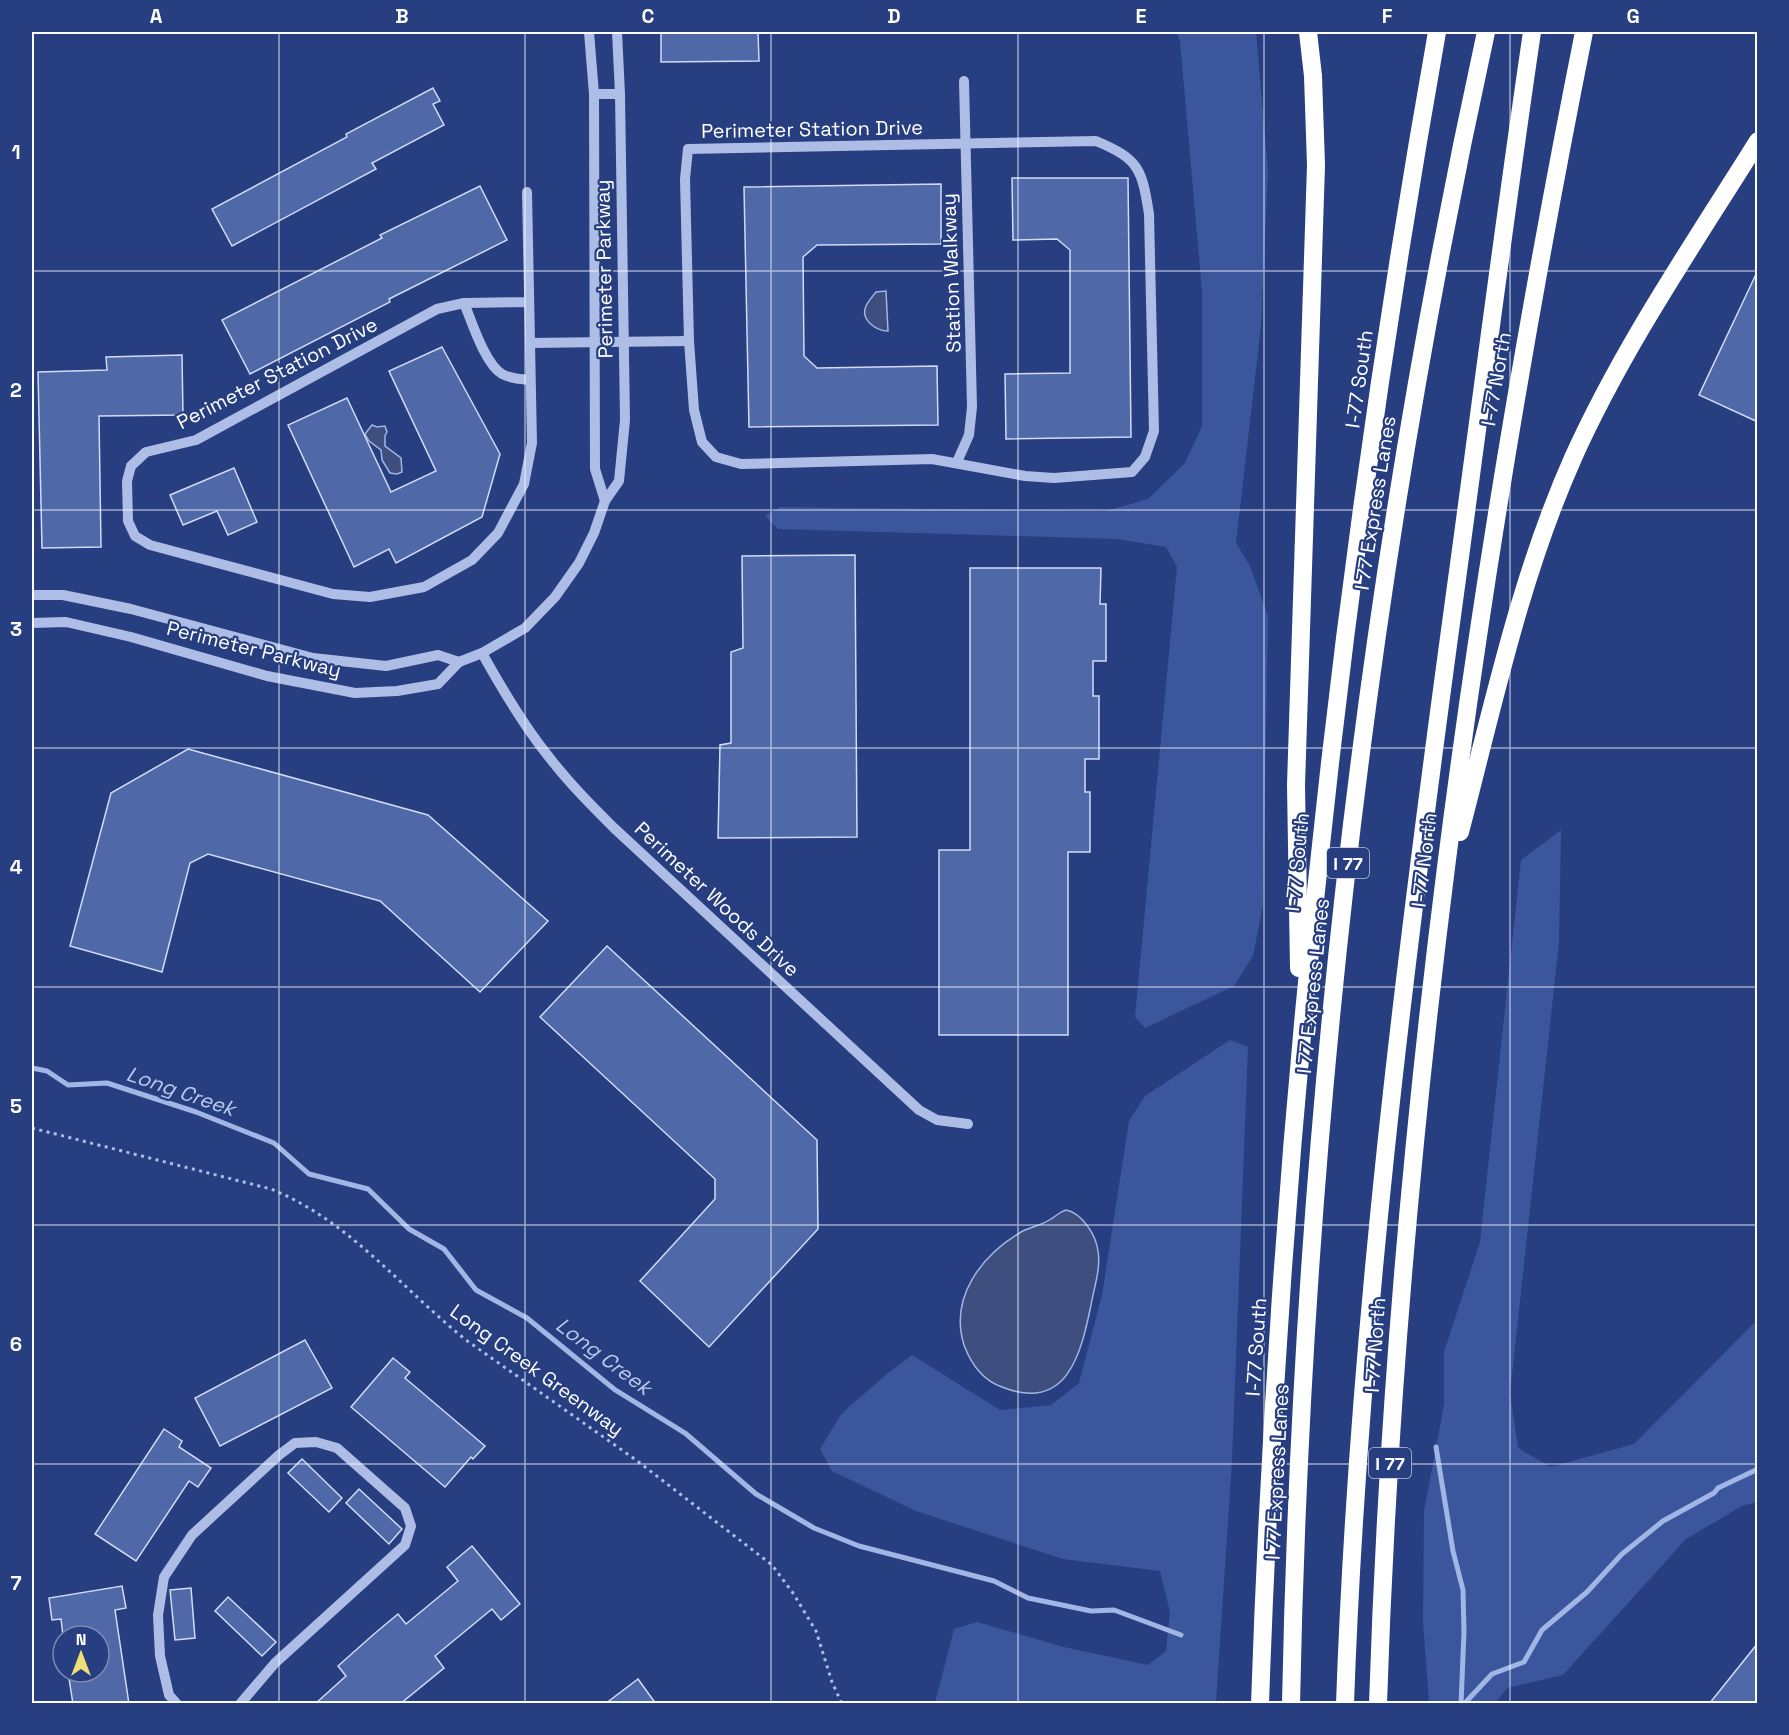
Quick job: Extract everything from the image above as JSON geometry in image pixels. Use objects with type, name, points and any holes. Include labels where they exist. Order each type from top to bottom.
[{"type":"highway","points":[[1301,1056],[1296,785],[1316,165],[1313,76],[1308,32]]},
{"type":"highway","name":"I-77 South","points":[[1260,1704],[1277,1373],[1301,1056],[1325,807],[1358,546],[1392,307],[1437,32]]},
{"type":"highway","name":"I 77 Express Lanes","points":[[1291,1704],[1308,1306],[1327,1069],[1353,822],[1370,685],[1408,438],[1453,189],[1486,32]]},
{"type":"highway","name":"I 77","points":[[1346,1704],[1359,1443],[1395,1068],[1435,744],[1532,32]]},
{"type":"highway","name":"I-77 North","points":[[1378,1704],[1389,1469],[1407,1222],[1440,909],[1465,724],[1508,442],[1584,32]]},
{"type":"highway","points":[[1440,909],[1510,638],[1556,501],[1592,419],[1619,367],[1758,141]]},
{"type":"street","name":"Perimeter Parkway","points":[[589,32],[594,94],[595,469],[605,501]]},
{"type":"street","name":"Perimeter Parkway","points":[[32,623],[66,622],[131,637],[267,676],[355,693],[398,691],[438,684],[459,662],[482,653],[525,628],[555,597],[579,563],[594,533],[605,501],[619,481],[625,420],[617,32]]},
{"type":"street","name":"Station Walkway","points":[[957,462],[969,435],[972,407],[964,81]]},
{"type":"street","points":[[594,94],[620,94]]},
{"type":"street","name":"Perimeter Station Drive","points":[[1096,141],[1120,151],[1136,166],[1145,186],[1149,214],[1154,431],[1145,457],[1132,472],[1054,478],[1025,476],[932,459],[741,464],[716,457],[702,442],[694,410],[689,341],[685,179],[688,149],[894,147],[1096,141]]},
{"type":"street","name":"Perimeter Station Drive","points":[[527,192],[532,444],[524,484],[498,533],[472,560],[424,587],[370,597],[333,594],[150,545],[135,536],[128,520],[127,481],[131,466],[146,452],[196,440],[437,309],[464,303],[529,302]]},
{"type":"street","points":[[464,303],[478,338],[495,370],[508,377],[530,380]]},
{"type":"street","points":[[530,343],[689,341]]},
{"type":"street","name":"Perimeter Parkway","points":[[32,595],[63,595],[131,609],[313,658],[386,666],[438,655],[459,662]]},
{"type":"street","name":"Perimeter Woods Drive","points":[[482,653],[520,716],[548,756],[575,789],[614,828],[919,1110],[937,1120],[968,1124]]},
{"type":"street","points":[[177,1704],[169,1695],[160,1656],[158,1615],[164,1578],[192,1535],[279,1455],[295,1443],[316,1442],[337,1448],[405,1508],[411,1526],[405,1545],[275,1663],[240,1704]]},
{"type":"path","name":"Long Creek Greenway","points":[[32,1128],[237,1179],[271,1189],[308,1206],[353,1238],[466,1340],[618,1447],[772,1565],[782,1576],[816,1631],[832,1682],[842,1704]]},
{"type":"shaded area","points":[[1177,32],[1256,32],[1268,171],[1261,326],[1236,543],[1250,566],[1268,616],[1263,905],[1253,956],[1234,986],[1145,1028],[1135,1017],[1177,567],[1166,547],[1118,539],[778,529],[765,516],[780,507],[1106,511],[1148,499],[1185,463],[1202,426],[1202,291],[1180,41]]},
{"type":"shaded area","points":[[886,291],[888,331],[871,324],[865,313],[867,304],[876,292]]},
{"type":"shaded area","points":[[372,425],[385,426],[387,432],[385,446],[401,458],[402,472],[390,473],[382,460],[381,450],[369,441],[365,434]]},
{"type":"shaded area","points":[[1561,830],[1559,942],[1510,1393],[1518,1448],[1551,1467],[1634,1444],[1757,1320],[1757,1502],[1742,1506],[1686,1539],[1563,1675],[1507,1688],[1496,1703],[1429,1703],[1423,1621],[1424,1511],[1444,1405],[1444,1352],[1480,1242],[1521,860]]},
{"type":"shaded area","points":[[1230,1040],[1248,1047],[1232,1461],[1216,1703],[935,1703],[954,1629],[977,1622],[1064,1647],[1148,1665],[1166,1651],[1170,1612],[1160,1571],[1063,1559],[916,1511],[832,1471],[820,1449],[842,1413],[912,1355],[1000,1410],[1051,1405],[1079,1383],[1102,1295],[1129,1121],[1145,1096]]},
{"type":"shaded area","points":[[1066,1210],[1077,1215],[1087,1226],[1094,1238],[1099,1264],[1087,1324],[1076,1359],[1067,1374],[1056,1385],[1042,1392],[1024,1393],[1002,1387],[983,1376],[970,1359],[964,1345],[961,1310],[965,1294],[982,1265],[1007,1241]]},
{"type":"building","points":[[661,32],[758,32],[759,61],[661,62]]},
{"type":"building","points":[[433,88],[440,101],[433,104],[444,125],[372,163],[376,169],[232,246],[212,209]]},
{"type":"building","points":[[1012,178],[1128,178],[1131,437],[1006,439],[1005,374],[1070,373],[1070,250],[1057,239],[1013,240]]},
{"type":"building","points":[[941,184],[941,244],[817,245],[803,257],[804,356],[817,368],[937,366],[938,425],[749,427],[744,187]]},
{"type":"building","points":[[480,186],[507,240],[389,299],[390,302],[250,374],[222,320],[382,238],[380,235]]},
{"type":"building","points":[[1758,270],[1758,422],[1699,395]]},
{"type":"building","points":[[442,347],[500,454],[482,517],[396,563],[389,549],[354,567],[288,425],[347,398],[391,492],[436,471],[389,371]]},
{"type":"building","points":[[182,355],[183,415],[99,416],[101,547],[42,548],[38,372],[107,370],[106,357]]},
{"type":"building","points":[[234,468],[257,522],[228,535],[217,511],[183,525],[170,495]]},
{"type":"building","points":[[855,555],[857,837],[718,838],[720,745],[731,743],[731,652],[743,648],[742,556]]},
{"type":"building","points":[[970,568],[1101,568],[1100,604],[1106,604],[1106,661],[1093,661],[1093,696],[1099,696],[1099,759],[1085,759],[1085,792],[1090,792],[1090,852],[1068,852],[1068,1035],[939,1035],[939,850],[970,850]]},
{"type":"building","points":[[188,749],[428,815],[548,921],[480,992],[380,901],[208,854],[190,863],[162,972],[70,946],[111,793]]},
{"type":"building","points":[[607,946],[817,1140],[818,1229],[709,1347],[640,1281],[715,1199],[715,1179],[540,1017]]},
{"type":"building","points":[[305,1340],[332,1388],[220,1446],[195,1398]]},
{"type":"building","points":[[393,1358],[410,1372],[405,1378],[485,1446],[473,1459],[471,1457],[445,1487],[351,1407]]},
{"type":"building","points":[[164,1429],[182,1441],[179,1447],[211,1468],[198,1487],[189,1481],[136,1561],[95,1534]]},
{"type":"building","points":[[302,1459],[342,1498],[329,1512],[288,1473]]},
{"type":"building","points":[[359,1489],[402,1529],[389,1544],[346,1503]]},
{"type":"building","points":[[472,1546],[520,1604],[501,1620],[492,1609],[435,1656],[444,1668],[400,1704],[315,1704],[346,1676],[338,1666],[374,1634],[398,1614],[406,1624],[458,1581],[447,1567]]},
{"type":"building","points":[[122,1586],[126,1608],[115,1610],[129,1704],[73,1704],[70,1684],[111,1684],[111,1624],[62,1624],[61,1619],[52,1620],[49,1598]]},
{"type":"building","points":[[191,1588],[195,1638],[175,1640],[170,1590]]},
{"type":"building","points":[[228,1597],[276,1642],[262,1656],[215,1611]]},
{"type":"building","points":[[1758,1643],[1758,1704],[1709,1704]]},
{"type":"building","points":[[638,1679],[656,1704],[605,1704]]},
{"type":"waterway","name":"Long Creek","points":[[32,1068],[47,1071],[68,1085],[107,1083],[196,1112],[274,1143],[309,1174],[368,1189],[409,1229],[444,1249],[476,1290],[527,1318],[614,1389],[685,1433],[756,1494],[814,1528],[859,1546],[994,1581],[1028,1598],[1091,1611],[1114,1610],[1181,1635]]},
{"type":"waterway","points":[[1436,1447],[1453,1551],[1463,1590],[1461,1704]]},
{"type":"waterway","points":[[1464,1704],[1492,1674],[1524,1662],[1542,1630],[1587,1592],[1622,1554],[1663,1521],[1714,1493],[1718,1488],[1758,1469]]}]
